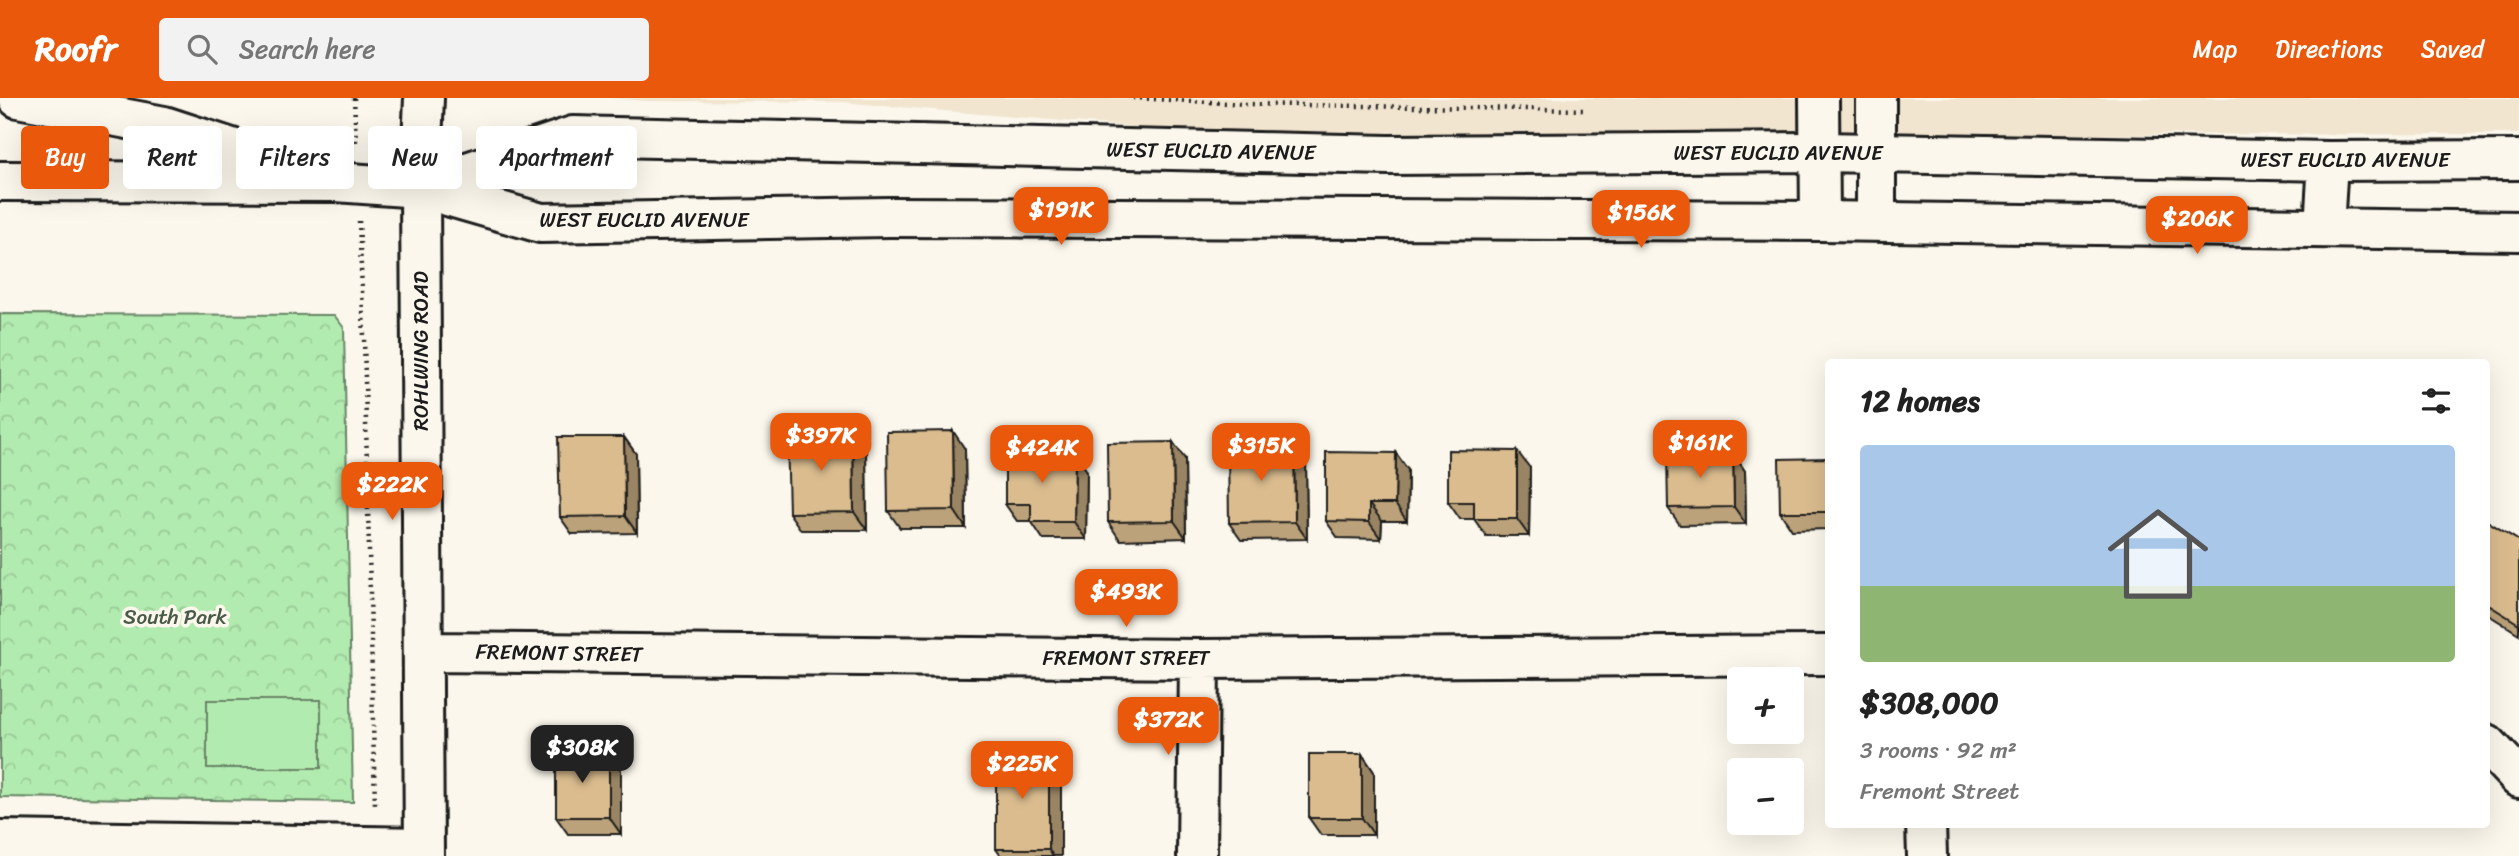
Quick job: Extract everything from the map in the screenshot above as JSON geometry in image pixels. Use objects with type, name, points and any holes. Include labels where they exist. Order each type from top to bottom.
[{"type":"main road","points":[[18,98],[164,126],[236,149]]},
{"type":"main road","name":"ROHLWING ROAD","points":[[423,126],[424,98]]},
{"type":"main road","points":[[1819,98],[1820,220]]},
{"type":"main road","points":[[1876,98],[1876,221]]},
{"type":"main road","name":"WEST EUCLID AVENUE","points":[[462,174],[573,136],[1388,155],[1819,152],[2328,161],[2519,160]]},
{"type":"main road","points":[[2325,228],[2328,161]]},
{"type":"main road","points":[[0,181],[236,182]]},
{"type":"main road","name":"ROHLWING ROAD","points":[[420,189],[424,852]]},
{"type":"main road","name":"WEST EUCLID AVENUE","points":[[423,189],[541,223],[889,217],[1820,220],[2519,231]]},
{"type":"main road","name":"FREMONT STREET","points":[[423,652],[1199,659],[1825,655]]},
{"type":"main road","points":[[1197,856],[1199,659]]},
{"type":"main road","points":[[2490,747],[2519,778]]},
{"type":"main road","points":[[1926,828],[1927,856]]},
{"type":"main road","points":[[0,840],[375,846],[424,852]]},
{"type":"path","points":[[364,336],[375,846]]},
{"type":"shaded area","points":[[610,98],[2519,98],[2519,134],[1237,136],[841,102],[648,101]]},
{"type":"green space","name":"South Park","points":[[0,314],[334,315],[344,328],[353,802],[0,797]]},
{"type":"green space","points":[[207,700],[321,700],[321,768],[207,768]]},
{"type":"building","points":[[953,431],[954,510],[888,511],[887,432]]},
{"type":"building","points":[[853,433],[854,512],[789,513],[787,434]]},
{"type":"building","points":[[558,437],[624,437],[625,516],[560,517]]},
{"type":"building","points":[[1173,442],[1174,521],[1108,522],[1107,443]]},
{"type":"building","points":[[1294,443],[1295,522],[1229,523],[1228,444]]},
{"type":"building","points":[[1448,450],[1517,451],[1517,519],[1474,519],[1474,502],[1448,502]]},
{"type":"building","points":[[1326,452],[1396,453],[1395,504],[1369,504],[1369,522],[1326,521]]},
{"type":"building","points":[[1005,453],[1075,453],[1074,522],[1031,522],[1031,504],[1005,504]]},
{"type":"building","points":[[1733,453],[1734,507],[1668,508],[1667,454]]},
{"type":"building","points":[[1825,458],[1825,512],[1780,512],[1779,459]]},
{"type":"building","points":[[2490,523],[2519,541],[2519,624],[2490,606]]},
{"type":"building","points":[[996,752],[1049,752],[1049,849],[996,849]]},
{"type":"building","points":[[556,753],[609,753],[609,817],[556,817]]},
{"type":"building","points":[[1309,754],[1362,754],[1362,818],[1309,818]]}]
